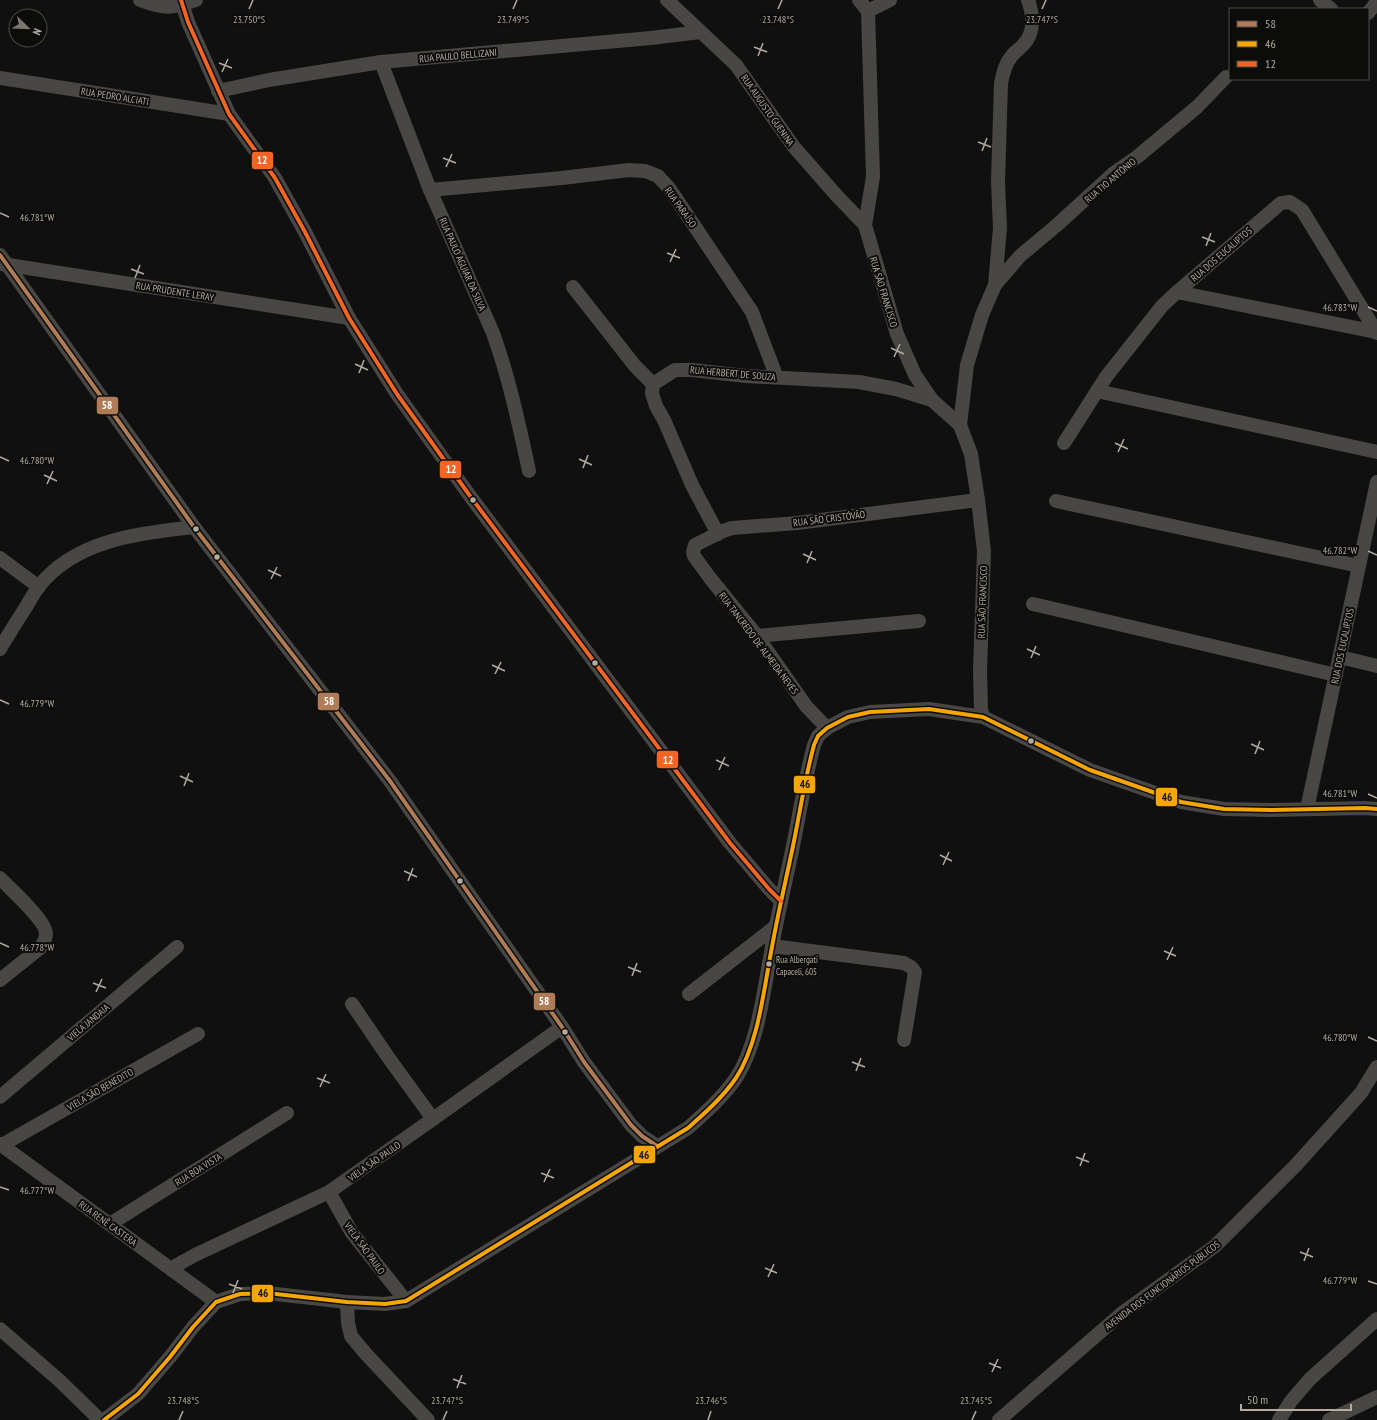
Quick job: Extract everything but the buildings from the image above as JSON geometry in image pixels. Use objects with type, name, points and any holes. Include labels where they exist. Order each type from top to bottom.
[{"type":"street","points":[[140,0],[160,7],[172,7],[181,3],[196,0]]},
{"type":"street","name":"RUA AUGUSTO GUENINA","points":[[667,0],[736,65],[794,148],[865,225]]},
{"type":"street","points":[[859,0],[868,11],[890,0]]},
{"type":"street","points":[[960,425],[967,365],[982,316],[995,285],[1000,228],[998,182],[1001,83],[1004,68],[1010,57],[1026,43],[1030,35],[1032,16],[1028,0]]},
{"type":"street","points":[[1320,0],[1330,8]]},
{"type":"street","points":[[181,3],[229,114],[275,178],[305,232],[349,318],[397,394],[470,496],[730,843],[780,901]]},
{"type":"street","name":"RUA SÃO FRANCISCO","points":[[868,11],[873,177],[865,225],[897,334],[916,375],[932,400],[960,425],[971,454],[984,551],[980,670],[981,709],[983,717]]},
{"type":"street","name":"RUA PAULO BELLIZANI","points":[[218,91],[269,80],[381,62],[651,38],[700,32]]},
{"type":"street","name":"RUA PAULO AGUIAR DA SILVA","points":[[381,62],[430,190],[501,354],[517,413],[529,471]]},
{"type":"street","name":"RUA TIO ANTÔNIO","points":[[995,285],[1020,256],[1057,225],[1114,173],[1197,107],[1226,77]]},
{"type":"street","name":"RUA PEDRO ALCIATI","points":[[0,78],[229,114]]},
{"type":"street","name":"RUA PARAÍSO","points":[[430,190],[562,178],[629,170],[644,171],[658,176],[669,188],[752,312],[774,370],[775,377]]},
{"type":"street","name":"RUA DOS EUCALIPTOS","points":[[1064,443],[1106,377],[1162,306],[1281,203],[1290,202],[1302,210],[1376,333]]},
{"type":"street","points":[[2,261],[194,526],[390,781],[562,1027],[584,1062],[631,1125],[642,1136],[657,1146]]},
{"type":"street","name":"RUA PRUDENTE LERAY","points":[[2,261],[349,318]]},
{"type":"street","points":[[573,287],[635,366],[652,384],[652,394],[656,406],[664,420],[692,485],[718,534]]},
{"type":"street","points":[[1177,292],[1376,333]]},
{"type":"street","name":"RUA HERBERT DE SOUZA","points":[[652,384],[675,370],[712,371],[746,376],[859,382],[896,389],[932,400]]},
{"type":"street","points":[[1097,391],[1377,452]]},
{"type":"street","name":"RUA DOS EUCALIPTOS","points":[[1307,809],[1377,482]]},
{"type":"street","name":"RUA SÃO CRISTÓVÃO","points":[[694,556],[693,552],[695,544],[732,528],[854,516],[978,500]]},
{"type":"street","points":[[1056,501],[1359,566]]},
{"type":"street","points":[[0,648],[39,586],[62,564],[82,551],[104,543],[129,537],[194,526]]},
{"type":"street","name":"RUA TANCREDO DE ALMEIDA NEVES","points":[[694,556],[757,636],[806,706],[827,728]]},
{"type":"street","points":[[0,558],[39,586]]},
{"type":"street","points":[[1033,604],[1336,675]]},
{"type":"street","points":[[757,636],[919,622]]},
{"type":"street","points":[[1340,657],[1377,666]]},
{"type":"street","points":[[104,1420],[138,1394],[170,1357],[193,1327],[216,1302],[240,1294],[267,1293],[347,1302],[385,1304],[406,1301],[688,1128],[708,1111],[736,1078],[747,1055],[755,1030],[780,901],[812,753],[818,736],[827,728],[848,717],[870,712],[929,709],[983,717],[1090,770],[1181,802],[1224,809],[1377,809]]},
{"type":"street","points":[[0,878],[35,914],[44,926],[46,932],[44,941],[40,948],[0,980]]},
{"type":"street","points":[[689,994],[776,926]]},
{"type":"street","points":[[772,946],[904,964],[911,967],[915,972],[904,1040]]},
{"type":"street","name":"VIELA JANDAIA","points":[[0,1097],[177,947]]},
{"type":"street","points":[[352,1004],[433,1119]]},
{"type":"street","name":"VIELA SÃO PAULO","points":[[172,1270],[177,1265],[195,1255],[329,1192],[562,1027]]},
{"type":"street","name":"VIELA SÃO BENEDITO","points":[[1,1144],[198,1034]]},
{"type":"street","name":"AVENIDA DOS FUNCIONÁRIOS PÚBLICOS","points":[[999,1420],[1121,1314],[1215,1246],[1296,1165],[1361,1093],[1377,1067]]},
{"type":"street","name":"RUA BOA VISTA","points":[[110,1224],[287,1113]]},
{"type":"street","name":"RUA RENÊ CASTERA","points":[[1,1144],[216,1302]]},
{"type":"street","name":"VIELA SĀO PAULO","points":[[329,1192],[352,1233],[406,1301]]},
{"type":"street","points":[[347,1302],[348,1323],[351,1336],[428,1420]]},
{"type":"street","points":[[1279,1420],[1291,1401],[1310,1379],[1377,1319]]},
{"type":"street","points":[[0,1329],[60,1381],[100,1420]]},
{"type":"street","points":[[1329,1420],[1377,1397]]},
{"type":"transit line","name":"12","points":[[181,0],[188,22],[229,114],[275,178],[305,232],[349,318],[397,394],[470,496],[730,843],[781,901]]},
{"type":"transit line","name":"58","points":[[0,255],[194,527],[390,781],[562,1027],[584,1062],[631,1125],[642,1136],[657,1146]]},
{"type":"transit line","name":"46","points":[[104,1420],[138,1394],[170,1357],[193,1327],[216,1302],[240,1294],[267,1293],[347,1302],[385,1304],[406,1301],[688,1128],[707,1111],[736,1078],[744,1064],[755,1032],[760,1014],[774,934],[805,782],[814,745],[818,736],[827,728],[848,717],[870,712],[929,709],[983,717],[1090,770],[1181,802],[1224,809],[1377,809]]},
{"type":"place","name":"Rua Albergati Capaceli, 605","points":[[769,964]]}]
